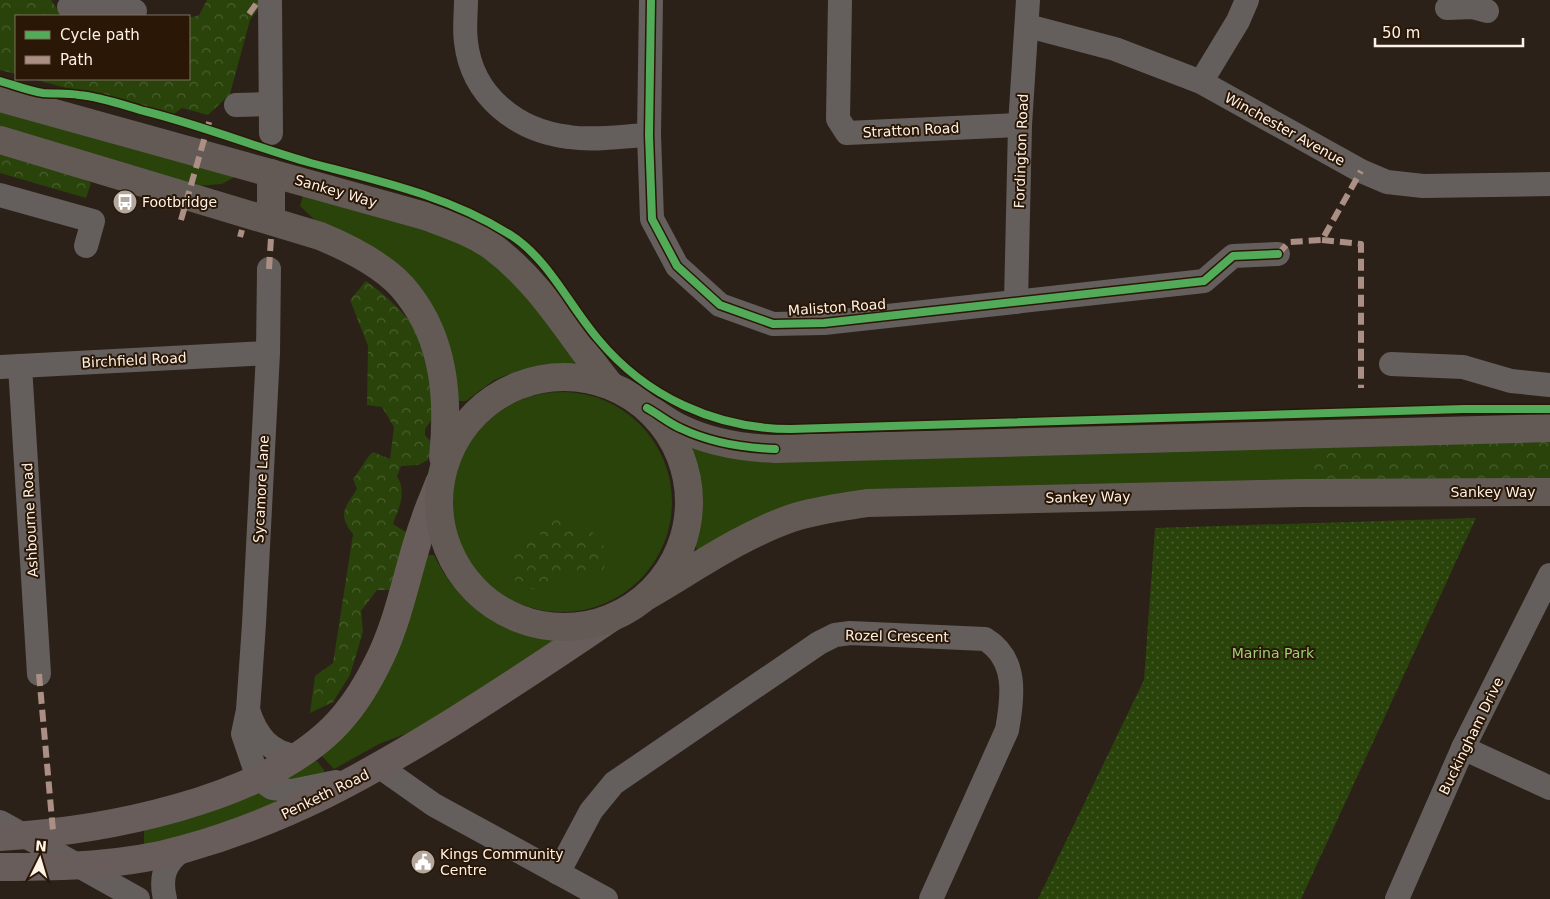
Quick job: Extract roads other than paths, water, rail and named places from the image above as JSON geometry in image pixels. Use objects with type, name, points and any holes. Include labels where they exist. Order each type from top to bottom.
[{"type":"highway","name":"Sankey Way","points":[[0,98],[425,216],[459,228],[493,247],[524,273],[610,385]]},
{"type":"highway","points":[[0,140],[320,236],[349,248],[376,266],[408,293],[431,332],[444,375],[446,408],[440,480],[440,520],[450,555],[470,585],[499,609],[534,624],[572,627],[611,618],[630,609],[647,596],[667,573],[681,548],[690,510],[686,472],[672,437],[647,408]]},
{"type":"highway","points":[[271,173],[271,220]]},
{"type":"highway","points":[[440,480],[449,450],[469,419],[497,395],[532,380],[571,376],[610,385],[629,394],[679,428],[705,438],[756,449],[1550,428]]},
{"type":"highway","name":"Sankey Way","points":[[647,596],[767,528],[819,511],[867,503],[1301,493],[1550,492]]},
{"type":"main road","points":[[12,836],[90,826],[186,805],[258,778],[297,756],[333,728],[358,697],[377,664],[402,597],[424,522],[440,480]]},
{"type":"main road","name":"Penketh Road","points":[[0,867],[77,866],[137,859],[183,850],[263,823],[320,799],[376,769],[524,677],[611,618]]},
{"type":"street","points":[[270,0],[269,104],[271,133]]},
{"type":"street","points":[[466,0],[466,42],[471,64],[479,85],[499,106],[520,122],[542,131],[570,137],[649,135]]},
{"type":"street","name":"Maliston Road","points":[[651,0],[649,135],[652,218],[677,266],[720,305],[773,324],[824,323],[1204,281],[1234,256],[1278,254]]},
{"type":"street","name":"Stratton Road","points":[[840,0],[838,119],[848,133],[1020,125]]},
{"type":"street","name":"Fordington Road","points":[[1016,302],[1020,125],[1028,26],[1028,0]]},
{"type":"street","points":[[1201,82],[1238,21],[1247,0]]},
{"type":"street","points":[[1447,8],[1477,6]]},
{"type":"street","points":[[69,8],[135,9]]},
{"type":"street","name":"Winchester Avenue","points":[[1028,26],[1116,49],[1201,82],[1353,167],[1387,182],[1423,186],[1550,184]]},
{"type":"street","points":[[236,105],[269,104]]},
{"type":"street","points":[[0,195],[93,221],[86,246]]},
{"type":"street","name":"Sycamore Lane","points":[[258,778],[243,734],[248,710],[268,353],[269,269]]},
{"type":"street","name":"Birchfield Road","points":[[10,366],[268,353]]},
{"type":"street","points":[[1391,364],[1463,367],[1511,381],[1550,385]]},
{"type":"street","name":"Ashbourne Road","points":[[10,366],[40,674]]},
{"type":"street","name":"Buckingham Drive","points":[[1396,899],[1463,748],[1550,575]]},
{"type":"street","name":"Rozel Crescent","points":[[558,873],[592,811],[614,783],[819,643],[835,635],[850,633],[985,639],[997,646],[1006,660],[1011,683],[1011,707],[1007,730],[931,899]]},
{"type":"street","name":"Sycamore Lane","points":[[248,710],[256,731],[267,744],[281,753],[297,756]]},
{"type":"street","points":[[1463,748],[1550,788]]},
{"type":"street","points":[[258,778],[272,788],[292,791],[317,787],[376,769],[434,805],[606,899]]},
{"type":"street","points":[[0,822],[12,836],[77,866],[99,889],[138,899]]},
{"type":"street","points":[[165,899],[163,891],[164,869],[168,861],[183,850]]},
{"type":"place","name":"Footbridge","points":[[125,202]]},
{"type":"place","name":"Kings Community Centre","points":[[423,862]]},
{"type":"park label","name":"Marina Park","points":[[1273,653]]}]
